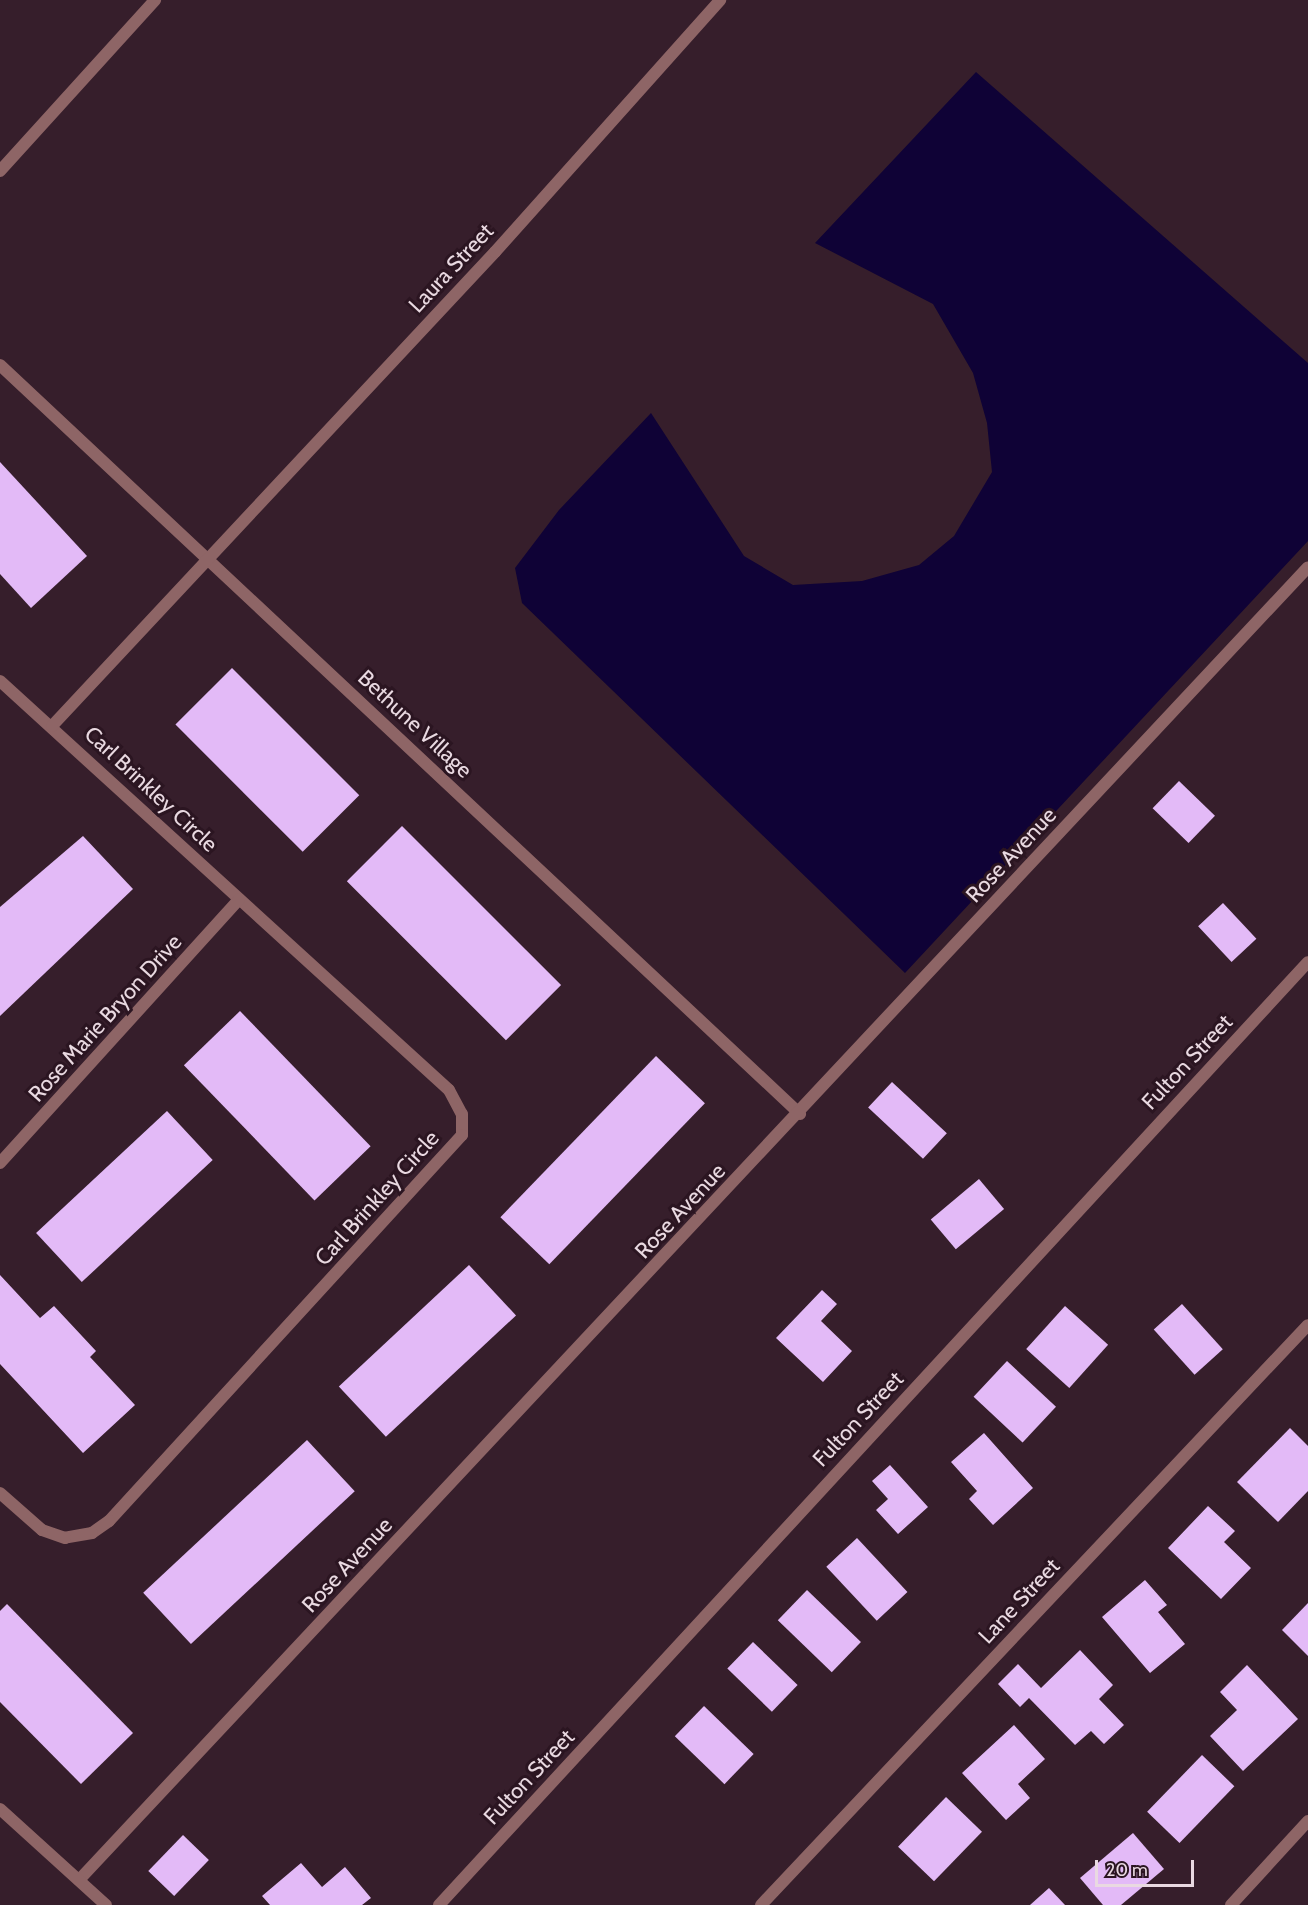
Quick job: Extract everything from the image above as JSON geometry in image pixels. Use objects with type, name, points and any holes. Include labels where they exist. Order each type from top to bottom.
[{"type":"street","points":[[0,171],[155,0]]},
{"type":"street","name":"Laura Street","points":[[210,560],[720,0]]},
{"type":"street","name":"Bethune Village","points":[[0,365],[800,1114]]},
{"type":"street","name":"Carl Brinkley Circle","points":[[52,726],[210,560]]},
{"type":"street","name":"Rose Avenue","points":[[79,1880],[800,1114],[1308,567]]},
{"type":"street","name":"Carl Brinkley Circle","points":[[0,681],[52,726],[448,1090],[462,1114],[462,1135],[109,1521],[92,1533],[65,1538],[42,1530],[0,1493]]},
{"type":"street","name":"Rose Marie Bryon Drive","points":[[0,1163],[239,899]]},
{"type":"street","name":"Fulton Street","points":[[439,1905],[1308,962]]},
{"type":"street","name":"Lane Street","points":[[761,1905],[1308,1325]]},
{"type":"street","points":[[0,1809],[105,1905]]},
{"type":"street","points":[[1231,1905],[1308,1821]]},
{"type":"shaded area","points":[[976,72],[1308,363],[1308,541],[905,973],[522,603],[515,568],[559,510],[651,413],[744,556],[793,585],[862,581],[919,565],[954,536],[992,472],[987,423],[973,373],[933,304],[815,243]]},
{"type":"building","points":[[0,462],[87,556],[31,608],[0,574]]},
{"type":"building","points":[[232,668],[359,795],[303,852],[175,725]]},
{"type":"building","points":[[1179,781],[1215,816],[1189,843],[1153,808]]},
{"type":"building","points":[[402,826],[561,985],[506,1040],[347,881]]},
{"type":"building","points":[[83,836],[133,889],[0,1016],[0,907]]},
{"type":"building","points":[[1223,903],[1256,939],[1232,962],[1198,926]]},
{"type":"building","points":[[240,1011],[371,1146],[314,1200],[184,1065]]},
{"type":"building","points":[[656,1056],[705,1103],[549,1264],[500,1217]]},
{"type":"building","points":[[892,1082],[947,1133],[923,1159],[868,1108]]},
{"type":"building","points":[[167,1111],[213,1160],[82,1282],[36,1233]]},
{"type":"building","points":[[979,1179],[1004,1209],[956,1249],[931,1219]]},
{"type":"building","points":[[469,1265],[516,1315],[386,1437],[339,1386]]},
{"type":"building","points":[[0,1275],[40,1318],[54,1306],[96,1351],[90,1357],[135,1405],[83,1453],[0,1364]]},
{"type":"building","points":[[822,1290],[837,1304],[821,1321],[852,1351],[823,1382],[776,1338]]},
{"type":"building","points":[[1182,1304],[1223,1349],[1195,1375],[1154,1329]]},
{"type":"building","points":[[1065,1306],[1108,1345],[1069,1388],[1026,1349]]},
{"type":"building","points":[[1007,1361],[1056,1407],[1023,1443],[974,1397]]},
{"type":"building","points":[[1290,1428],[1308,1446],[1308,1491],[1278,1522],[1237,1482]]},
{"type":"building","points":[[984,1433],[1033,1488],[993,1525],[969,1499],[977,1491],[951,1462]]},
{"type":"building","points":[[307,1440],[355,1491],[191,1644],[143,1593]]},
{"type":"building","points":[[890,1465],[928,1507],[898,1534],[876,1510],[888,1499],[872,1481]]},
{"type":"building","points":[[1208,1506],[1235,1531],[1224,1542],[1251,1568],[1221,1599],[1168,1548]]},
{"type":"building","points":[[857,1538],[907,1592],[877,1621],[826,1567]]},
{"type":"building","points":[[1145,1580],[1167,1605],[1158,1612],[1185,1644],[1150,1673],[1102,1617]]},
{"type":"building","points":[[807,1590],[861,1642],[832,1672],[778,1620]]},
{"type":"building","points":[[1308,1603],[1308,1656],[1282,1630]]},
{"type":"building","points":[[7,1604],[133,1733],[81,1784],[0,1702],[0,1611]]},
{"type":"building","points":[[753,1642],[798,1685],[772,1712],[727,1669]]},
{"type":"building","points":[[1080,1650],[1113,1685],[1099,1699],[1124,1725],[1104,1744],[1091,1731],[1075,1745],[1029,1698],[1020,1707],[998,1684],[1018,1664],[1041,1688]]},
{"type":"building","points":[[1247,1665],[1298,1719],[1243,1771],[1210,1736],[1237,1710],[1220,1692]]},
{"type":"building","points":[[704,1706],[754,1754],[724,1784],[675,1736]]},
{"type":"building","points":[[1014,1725],[1045,1759],[1018,1784],[1030,1798],[1006,1820],[962,1773]]},
{"type":"building","points":[[1202,1755],[1234,1786],[1179,1843],[1147,1812]]},
{"type":"building","points":[[946,1797],[982,1832],[934,1881],[898,1847]]},
{"type":"building","points":[[1133,1833],[1164,1869],[1121,1905],[1103,1905],[1080,1878]]},
{"type":"building","points":[[183,1835],[209,1860],[174,1896],[148,1871]]},
{"type":"building","points":[[301,1863],[322,1887],[345,1867],[371,1898],[362,1905],[270,1905],[262,1896]]},
{"type":"building","points":[[1049,1888],[1065,1905],[1030,1905]]}]
